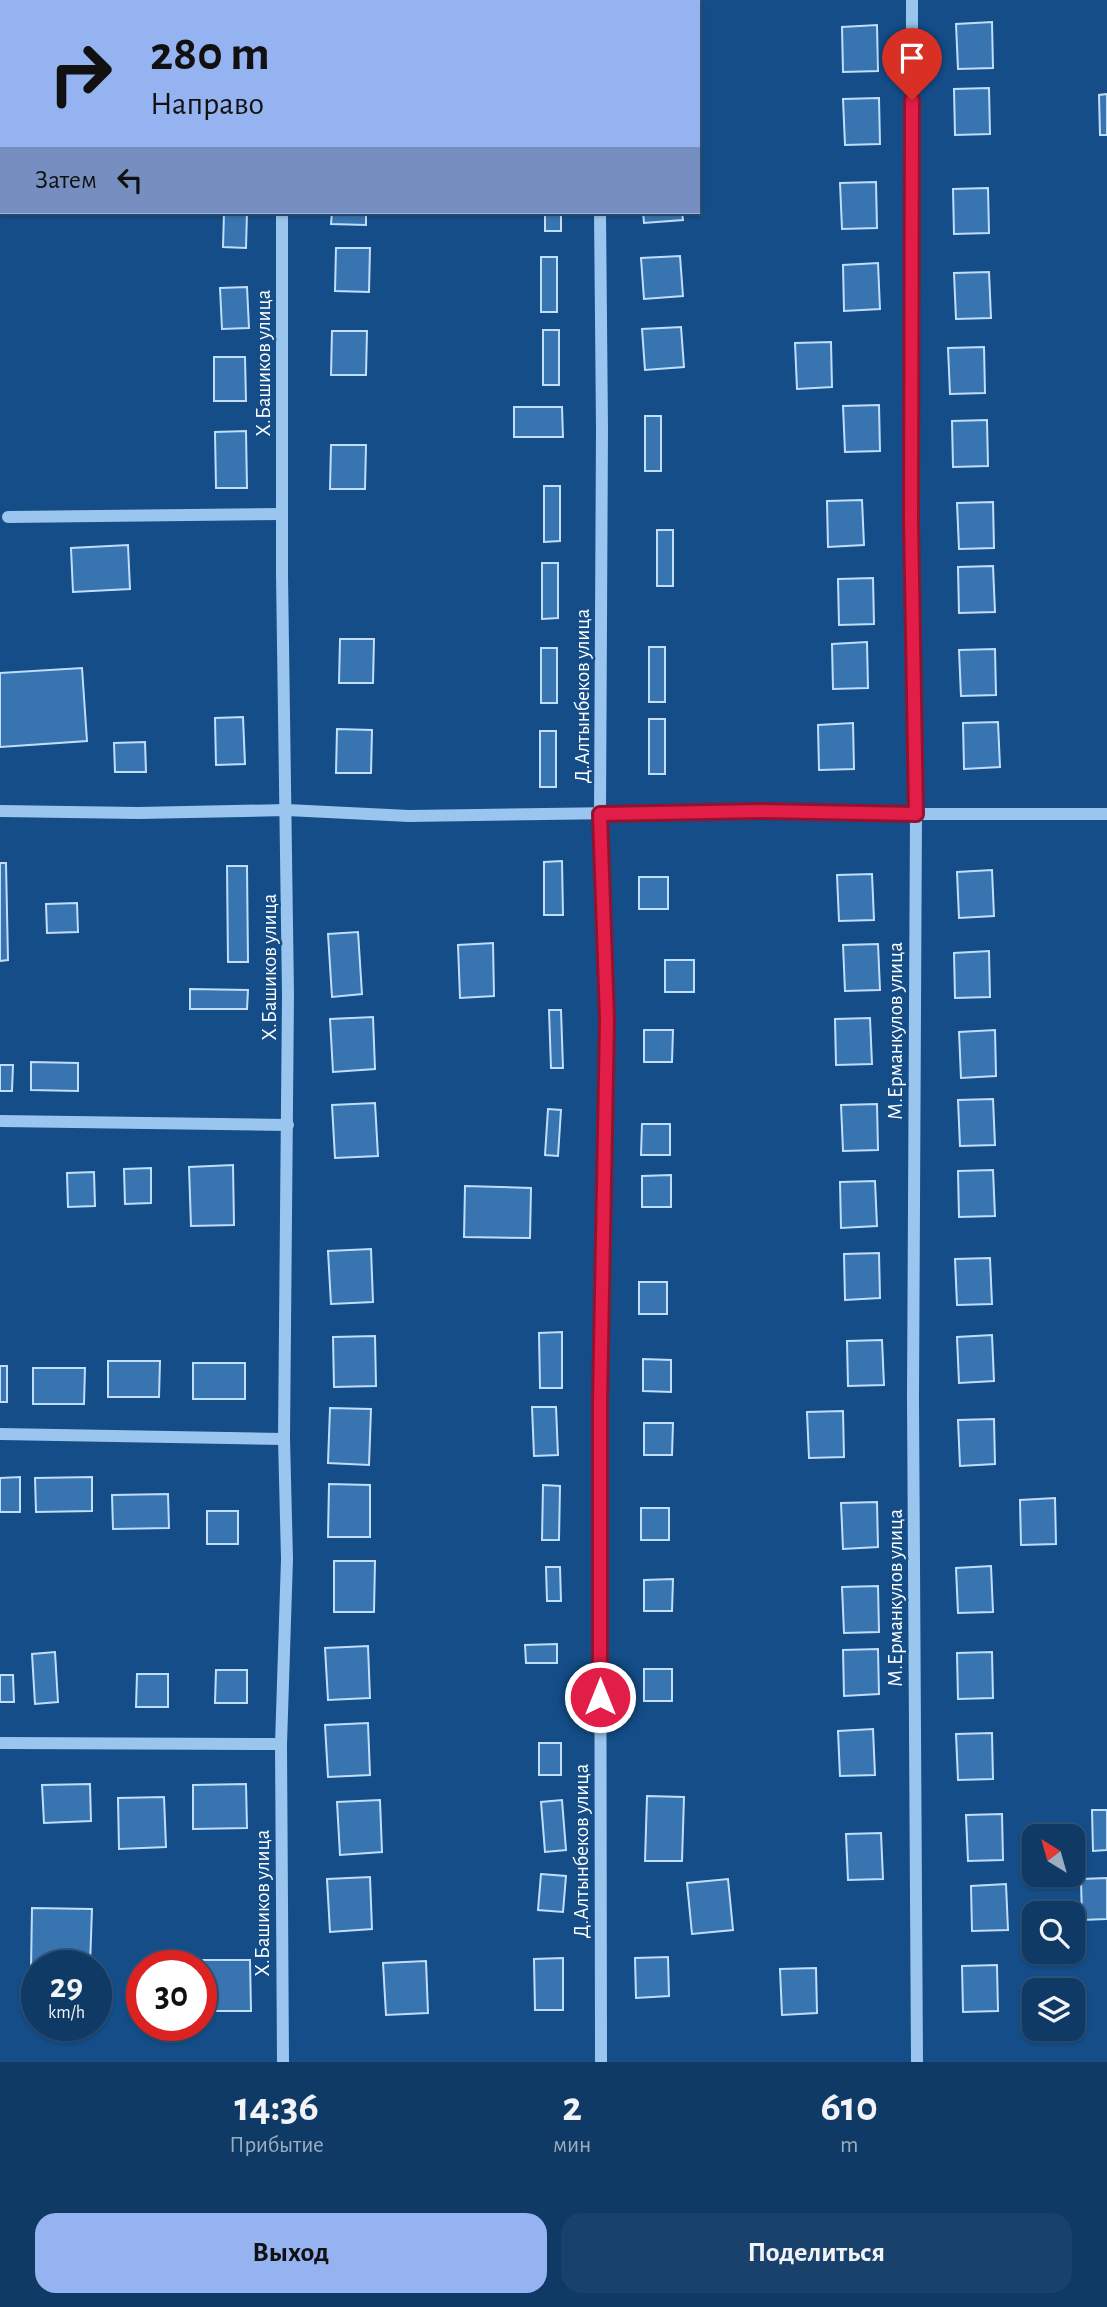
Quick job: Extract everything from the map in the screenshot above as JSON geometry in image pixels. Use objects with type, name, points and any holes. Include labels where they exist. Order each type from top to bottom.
[{"type":"street","name":"М.Ерманкулов улица","points":[[912,0],[911,520],[916,814],[913,1412],[917,2062]]},
{"type":"street","name":"Х.Башиков улица","points":[[282,214],[288,1125],[284,1439],[287,1559],[281,1744],[283,2062]]},
{"type":"street","name":"Д.Алтынбеков улица","points":[[600,214],[600,814],[607,1020],[600,1402],[601,2062]]},
{"type":"street","points":[[8,517],[282,514]]},
{"type":"street","points":[[0,811],[138,813],[287,810],[409,816],[762,811],[1107,814]]},
{"type":"street","points":[[0,1121],[288,1125]]},
{"type":"street","points":[[0,1434],[284,1439]]},
{"type":"street","points":[[0,1744],[281,1744]]},
{"type":"building","points":[[992,22],[993,68],[958,69],[956,24]]},
{"type":"building","points":[[877,25],[878,71],[843,72],[842,27]]},
{"type":"building","points":[[989,88],[990,134],[955,135],[954,89]]},
{"type":"building","points":[[1107,94],[1107,135],[1100,135],[1099,95]]},
{"type":"building","points":[[879,98],[880,144],[845,145],[843,99]]},
{"type":"building","points":[[876,182],[877,228],[842,229],[840,183]]},
{"type":"building","points":[[988,188],[989,233],[954,234],[953,189]]},
{"type":"building","points":[[224,214],[247,214],[246,248],[223,247]]},
{"type":"building","points":[[332,214],[366,214],[366,225],[331,224]]},
{"type":"building","points":[[545,214],[561,214],[561,231],[545,231]]},
{"type":"building","points":[[643,214],[682,214],[683,220],[644,223]]},
{"type":"building","points":[[336,248],[370,248],[369,292],[335,291]]},
{"type":"building","points":[[680,256],[683,296],[644,299],[641,258]]},
{"type":"building","points":[[541,257],[557,257],[557,312],[541,312]]},
{"type":"building","points":[[878,263],[880,309],[844,311],[843,265]]},
{"type":"building","points":[[989,272],[991,318],[956,319],[954,273]]},
{"type":"building","points":[[247,287],[249,328],[222,329],[220,288]]},
{"type":"building","points":[[681,327],[684,367],[645,370],[642,329]]},
{"type":"building","points":[[543,330],[559,330],[559,385],[543,385]]},
{"type":"building","points":[[332,331],[367,331],[366,375],[331,375]]},
{"type":"building","points":[[831,342],[832,387],[797,389],[795,343]]},
{"type":"building","points":[[984,347],[985,393],[950,394],[948,348]]},
{"type":"building","points":[[214,357],[245,357],[246,401],[214,401]]},
{"type":"building","points":[[879,405],[880,451],[845,452],[843,406]]},
{"type":"building","points":[[514,407],[562,407],[563,437],[514,437]]},
{"type":"building","points":[[645,416],[661,416],[661,471],[645,471]]},
{"type":"building","points":[[987,420],[988,466],[953,467],[952,421]]},
{"type":"building","points":[[246,431],[247,488],[216,488],[215,432]]},
{"type":"building","points":[[331,445],[366,445],[365,489],[330,489]]},
{"type":"building","points":[[544,486],[560,486],[560,541],[544,542]]},
{"type":"building","points":[[862,500],[864,545],[828,547],[827,501]]},
{"type":"building","points":[[993,502],[994,548],[959,549],[957,503]]},
{"type":"building","points":[[657,530],[673,530],[673,586],[657,586]]},
{"type":"building","points":[[128,545],[130,589],[73,592],[71,548]]},
{"type":"building","points":[[542,563],[558,563],[558,618],[542,619]]},
{"type":"building","points":[[993,566],[995,612],[959,613],[958,567]]},
{"type":"building","points":[[873,578],[874,624],[839,625],[838,579]]},
{"type":"building","points":[[340,639],[374,639],[373,683],[339,683]]},
{"type":"building","points":[[867,642],[868,688],[833,689],[832,644]]},
{"type":"building","points":[[649,647],[665,647],[665,702],[649,702]]},
{"type":"building","points":[[541,648],[557,648],[557,703],[541,703]]},
{"type":"building","points":[[995,649],[996,695],[961,696],[959,650]]},
{"type":"building","points":[[82,668],[87,741],[0,747],[0,673]]},
{"type":"building","points":[[243,717],[245,764],[216,765],[215,718]]},
{"type":"building","points":[[649,719],[665,719],[665,774],[649,774]]},
{"type":"building","points":[[998,722],[1000,767],[964,769],[963,723]]},
{"type":"building","points":[[853,723],[854,769],[819,770],[818,725]]},
{"type":"building","points":[[337,729],[372,730],[371,773],[336,773]]},
{"type":"building","points":[[540,731],[556,731],[556,787],[540,787]]},
{"type":"building","points":[[145,742],[146,772],[115,772],[114,743]]},
{"type":"building","points":[[562,861],[563,915],[544,915],[544,862]]},
{"type":"building","points":[[0,863],[6,863],[8,960],[0,961]]},
{"type":"building","points":[[227,866],[247,866],[248,962],[228,962]]},
{"type":"building","points":[[992,870],[994,916],[959,918],[957,872]]},
{"type":"building","points":[[872,874],[874,920],[839,921],[837,875]]},
{"type":"building","points":[[639,877],[668,877],[668,909],[639,909]]},
{"type":"building","points":[[77,903],[78,932],[47,933],[46,904]]},
{"type":"building","points":[[358,932],[362,994],[332,997],[328,934]]},
{"type":"building","points":[[493,943],[494,996],[460,998],[458,945]]},
{"type":"building","points":[[878,944],[880,990],[845,991],[843,945]]},
{"type":"building","points":[[989,951],[990,997],[955,998],[954,953]]},
{"type":"building","points":[[665,960],[694,960],[694,992],[665,992]]},
{"type":"building","points":[[190,989],[248,990],[247,1009],[190,1009]]},
{"type":"building","points":[[549,1010],[561,1010],[563,1068],[551,1068]]},
{"type":"building","points":[[373,1017],[375,1069],[333,1072],[330,1019]]},
{"type":"building","points":[[870,1018],[872,1064],[836,1065],[835,1019]]},
{"type":"building","points":[[644,1030],[673,1030],[672,1062],[644,1062]]},
{"type":"building","points":[[995,1030],[996,1076],[961,1078],[959,1032]]},
{"type":"building","points":[[31,1062],[78,1063],[78,1091],[31,1090]]},
{"type":"building","points":[[0,1065],[13,1065],[12,1091],[0,1091]]},
{"type":"building","points":[[993,1099],[995,1145],[960,1146],[958,1100]]},
{"type":"building","points":[[375,1103],[378,1156],[335,1158],[332,1105]]},
{"type":"building","points":[[877,1104],[878,1150],[843,1151],[841,1105]]},
{"type":"building","points":[[548,1109],[561,1110],[558,1156],[545,1155]]},
{"type":"building","points":[[642,1124],[670,1124],[670,1155],[641,1155]]},
{"type":"building","points":[[233,1165],[234,1225],[191,1226],[189,1167]]},
{"type":"building","points":[[151,1168],[151,1203],[125,1204],[124,1169]]},
{"type":"building","points":[[993,1170],[995,1216],[959,1217],[958,1171]]},
{"type":"building","points":[[94,1172],[95,1206],[68,1207],[67,1173]]},
{"type":"building","points":[[671,1175],[671,1207],[642,1207],[642,1176]]},
{"type":"building","points":[[875,1181],[877,1226],[841,1228],[840,1182]]},
{"type":"building","points":[[465,1186],[531,1188],[530,1238],[464,1237]]},
{"type":"building","points":[[371,1249],[373,1302],[331,1304],[328,1251]]},
{"type":"building","points":[[879,1253],[880,1298],[845,1300],[844,1254]]},
{"type":"building","points":[[990,1258],[992,1304],[957,1305],[955,1259]]},
{"type":"building","points":[[639,1282],[667,1282],[667,1314],[639,1314]]},
{"type":"building","points":[[562,1332],[562,1388],[540,1388],[539,1333]]},
{"type":"building","points":[[992,1335],[994,1381],[959,1383],[957,1337]]},
{"type":"building","points":[[375,1336],[376,1386],[334,1387],[333,1337]]},
{"type":"building","points":[[882,1340],[884,1385],[848,1386],[847,1341]]},
{"type":"building","points":[[643,1359],[671,1360],[671,1392],[643,1391]]},
{"type":"building","points":[[108,1361],[160,1361],[159,1397],[108,1397]]},
{"type":"building","points":[[193,1363],[245,1363],[245,1399],[193,1399]]},
{"type":"building","points":[[0,1366],[7,1366],[7,1402],[0,1402]]},
{"type":"building","points":[[33,1368],[85,1368],[84,1404],[33,1404]]},
{"type":"building","points":[[532,1407],[556,1407],[558,1455],[534,1456]]},
{"type":"building","points":[[330,1408],[371,1409],[369,1465],[328,1463]]},
{"type":"building","points":[[843,1411],[844,1457],[809,1458],[807,1412]]},
{"type":"building","points":[[994,1419],[995,1464],[960,1466],[958,1420]]},
{"type":"building","points":[[644,1423],[673,1423],[672,1455],[644,1455]]},
{"type":"building","points":[[20,1477],[20,1512],[0,1512],[0,1478]]},
{"type":"building","points":[[92,1477],[92,1511],[36,1512],[35,1478]]},
{"type":"building","points":[[329,1484],[370,1485],[370,1537],[328,1537]]},
{"type":"building","points":[[543,1485],[560,1486],[559,1540],[542,1540]]},
{"type":"building","points":[[168,1494],[169,1528],[113,1529],[112,1495]]},
{"type":"building","points":[[1055,1498],[1056,1544],[1021,1545],[1020,1500]]},
{"type":"building","points":[[877,1502],[878,1547],[843,1549],[841,1503]]},
{"type":"building","points":[[641,1508],[669,1508],[669,1540],[641,1540]]},
{"type":"building","points":[[207,1511],[238,1511],[238,1544],[207,1544]]},
{"type":"building","points":[[334,1561],[375,1561],[374,1612],[334,1612]]},
{"type":"building","points":[[991,1566],[993,1612],[958,1613],[956,1568]]},
{"type":"building","points":[[546,1567],[560,1567],[561,1601],[547,1601]]},
{"type":"building","points":[[673,1579],[672,1611],[644,1611],[644,1580]]},
{"type":"building","points":[[878,1586],[879,1632],[844,1633],[842,1587]]},
{"type":"building","points":[[557,1644],[557,1663],[526,1663],[525,1645]]},
{"type":"building","points":[[368,1646],[370,1698],[328,1700],[325,1648]]},
{"type":"building","points":[[878,1649],[879,1694],[844,1696],[843,1650]]},
{"type":"building","points":[[55,1652],[58,1702],[35,1704],[32,1654]]},
{"type":"building","points":[[992,1652],[993,1698],[958,1699],[957,1653]]},
{"type":"building","points":[[644,1669],[672,1669],[672,1701],[644,1701]]},
{"type":"building","points":[[216,1670],[247,1670],[247,1703],[215,1703]]},
{"type":"building","points":[[137,1674],[168,1674],[168,1707],[136,1707]]},
{"type":"building","points":[[0,1675],[13,1675],[14,1702],[0,1702]]},
{"type":"building","points":[[368,1723],[370,1775],[328,1777],[325,1725]]},
{"type":"building","points":[[873,1729],[875,1775],[840,1776],[838,1731]]},
{"type":"building","points":[[992,1733],[993,1779],[958,1780],[956,1734]]},
{"type":"building","points":[[539,1743],[561,1743],[561,1775],[539,1775]]},
{"type":"building","points":[[90,1784],[91,1821],[44,1823],[42,1785]]},
{"type":"building","points":[[246,1784],[247,1828],[193,1829],[193,1785]]},
{"type":"building","points":[[647,1796],[684,1797],[682,1861],[645,1861]]},
{"type":"building","points":[[164,1797],[166,1847],[119,1849],[118,1798]]},
{"type":"building","points":[[380,1800],[382,1852],[340,1855],[337,1802]]},
{"type":"building","points":[[562,1800],[566,1850],[545,1852],[541,1802]]},
{"type":"building","points":[[1092,1810],[1107,1810],[1107,1850],[1093,1851]]},
{"type":"building","points":[[1002,1814],[1003,1860],[968,1861],[966,1815]]},
{"type":"building","points":[[881,1833],[883,1879],[848,1880],[846,1834]]},
{"type":"building","points":[[541,1874],[566,1876],[563,1912],[538,1910]]},
{"type":"building","points":[[370,1877],[372,1929],[330,1932],[327,1879]]},
{"type":"building","points":[[1107,1878],[1107,1919],[1085,1920],[1085,1901],[1082,1901],[1081,1887],[1085,1887],[1085,1879]]},
{"type":"building","points":[[728,1879],[733,1930],[692,1934],[687,1883]]},
{"type":"building","points":[[1006,1884],[1008,1930],[972,1931],[971,1886]]},
{"type":"building","points":[[32,1908],[92,1909],[91,1950],[31,1950]]},
{"type":"building","points":[[668,1957],[669,1996],[636,1998],[635,1958]]},
{"type":"building","points":[[563,1958],[563,2010],[535,2010],[534,1959]]},
{"type":"building","points":[[217,1960],[250,1960],[251,2011],[217,2011]]},
{"type":"building","points":[[426,1961],[428,2013],[386,2015],[383,1963]]},
{"type":"building","points":[[997,1965],[998,2011],[963,2012],[962,1966]]},
{"type":"building","points":[[816,1968],[817,2013],[782,2015],[780,1969]]},
{"type":"route","points":[[600,1697],[600,1402],[607,1020],[600,814],[762,811],[916,814],[911,520],[912,100]]}]
